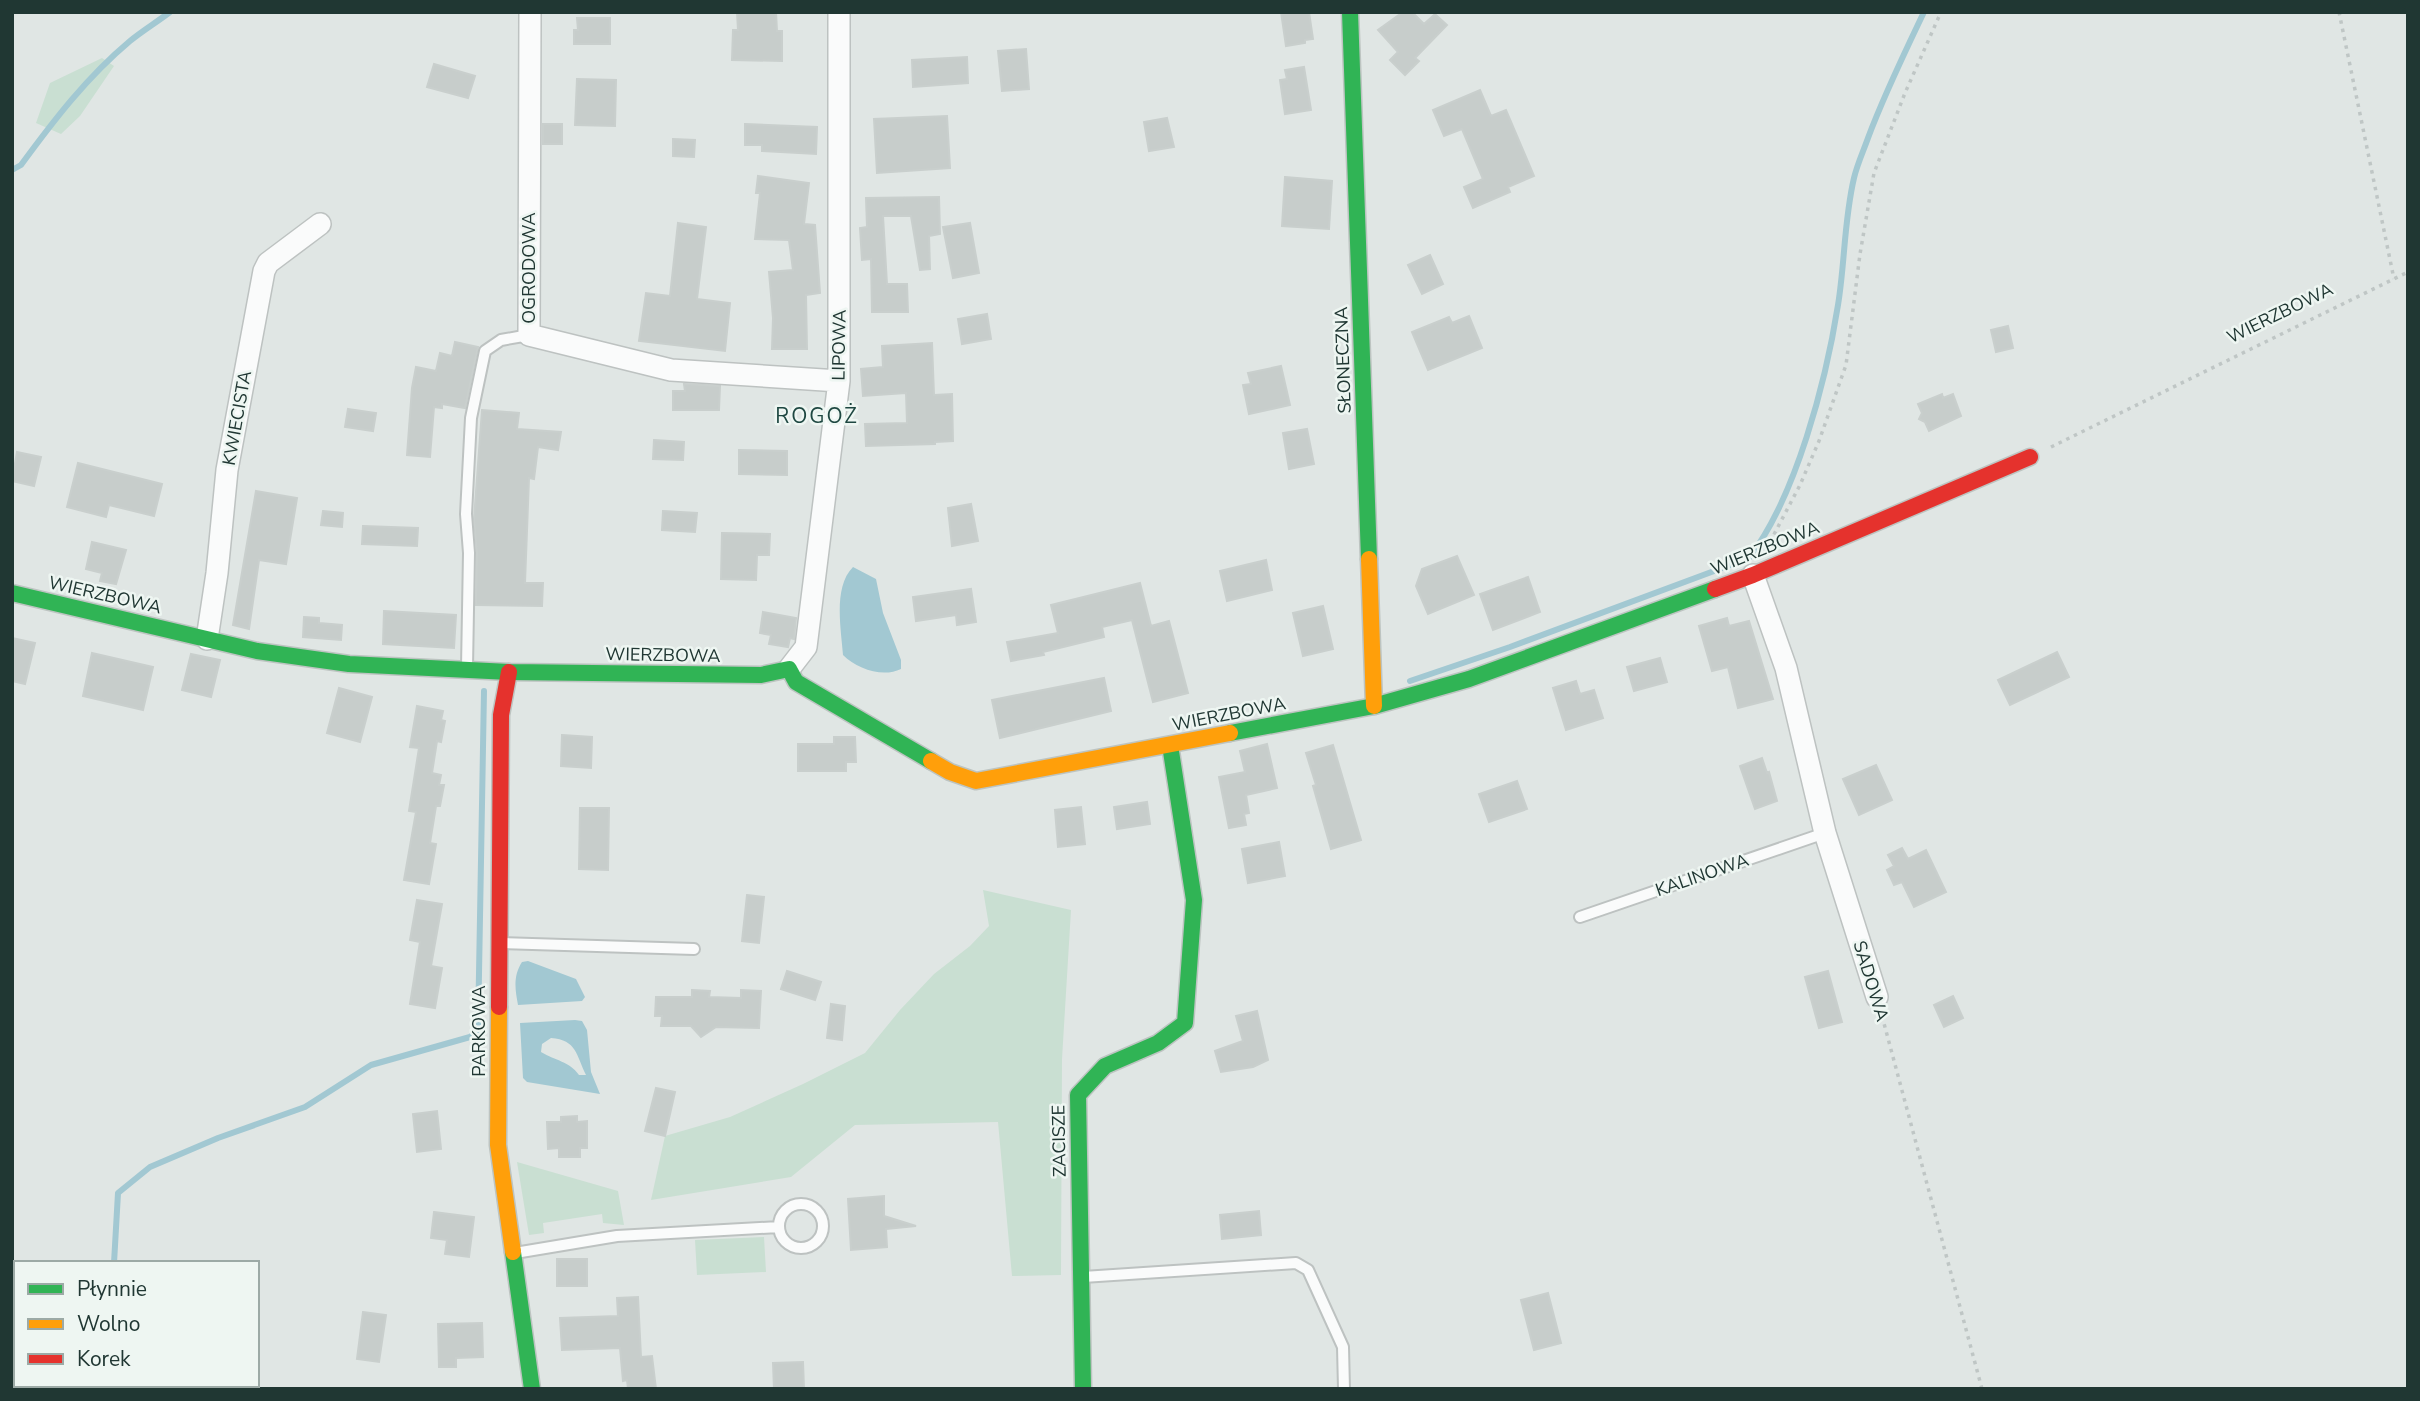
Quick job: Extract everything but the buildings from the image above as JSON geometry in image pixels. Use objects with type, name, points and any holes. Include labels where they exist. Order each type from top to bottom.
[{"type":"street","name":"OGRODOWA","points":[[530,12],[529,335],[671,370],[839,381]]},
{"type":"street","name":"LIPOWA","points":[[789,669],[806,647],[839,381],[839,12]]},
{"type":"street","name":"SŁONECZNA","points":[[1350,12],[1374,706]]},
{"type":"street","name":"KWIECISTA","points":[[206,639],[217,573],[227,470],[264,271],[268,263],[320,224]]},
{"type":"street","name":"WIERZBOWA","points":[[12,593],[257,651],[349,664],[509,672],[761,675],[789,669],[796,682],[950,772],[976,781],[1374,706],[1469,678],[1753,575],[2030,457]]},
{"type":"street","name":"SADOWA","points":[[1753,575],[1786,668],[1825,833],[1877,997]]},
{"type":"street","name":"PARKOWA","points":[[509,672],[501,715],[498,1145],[532,1389]]},
{"type":"street","name":"ZACISZE","points":[[1083,1389],[1078,1095],[1093,1074],[1112,1060],[1161,1042],[1185,1023],[1194,900],[1170,744]]},
{"type":"lane","points":[[467,670],[467,514],[471,418],[485,351],[501,340],[529,335]]},
{"type":"lane","name":"KALINOWA","points":[[1580,917],[1825,833]]},
{"type":"lane","points":[[499,943],[694,949]]},
{"type":"lane","points":[[803,1204],[815,1209],[822,1220],[822,1232],[816,1243],[805,1248],[792,1247],[783,1239],[779,1227],[782,1215],[791,1206],[803,1204]]},
{"type":"lane","points":[[512,1253],[617,1236],[779,1227]]},
{"type":"lane","points":[[1082,1277],[1296,1263],[1308,1270],[1343,1348],[1344,1389]]},
{"type":"path","points":[[1753,575],[1800,485],[1846,365],[1860,254],[1874,173],[1905,93],[1941,12]]},
{"type":"path","points":[[2339,12],[2394,279]]},
{"type":"path","name":"WIERZBOWA","points":[[2030,457],[2408,272]]},
{"type":"path","name":"SADOWA","points":[[1877,997],[1982,1389]]},
{"type":"green space","points":[[102,58],[114,66],[80,116],[61,134],[36,123],[50,83]]},
{"type":"green space","points":[[983,890],[1071,910],[1062,1059],[1061,1275],[1012,1276],[998,1122],[855,1125],[791,1177],[651,1200],[665,1136],[730,1117],[865,1053],[934,974],[970,946],[989,926]]},
{"type":"green space","points":[[517,1162],[618,1191],[624,1225],[603,1223],[602,1214],[543,1223],[544,1233],[529,1235]]},
{"type":"green space","points":[[764,1237],[766,1272],[697,1275],[695,1240]]},
{"type":"water","points":[[853,567],[876,579],[883,613],[901,660],[901,669],[886,673],[870,671],[843,655],[841,597],[847,575]]},
{"type":"water","points":[[528,961],[576,979],[585,997],[582,1001],[518,1005],[517,972],[522,962]]},
{"type":"water","points":[[582,1021],[587,1030],[591,1072],[600,1094],[527,1082],[523,1078],[520,1023]],"holes":[[[551,1038],[571,1045],[586,1075],[579,1075],[567,1064],[541,1052],[542,1044]]]},
{"type":"waterway","points":[[12,170],[21,165],[99,69],[130,41],[170,12]]},
{"type":"waterway","points":[[1410,681],[1510,647],[1749,558],[1766,533],[1781,503],[1807,437],[1833,335],[1855,173],[1881,106],[1924,12]]},
{"type":"waterway","points":[[114,1261],[118,1193],[150,1167],[218,1138],[305,1107],[371,1065],[470,1037],[478,1030],[484,691]]},
{"type":"traffic: fast","points":[[1350,12],[1369,559]]},
{"type":"traffic: fast","points":[[1230,733],[1374,706],[1469,679],[1715,589]]},
{"type":"traffic: fast","points":[[12,593],[257,651],[349,664],[509,672],[761,675],[789,669],[796,682],[931,761]]},
{"type":"traffic: fast","points":[[1083,1389],[1078,1095],[1105,1066],[1158,1043],[1185,1023],[1194,900],[1170,745]]},
{"type":"traffic: fast","points":[[513,1252],[532,1389]]},
{"type":"traffic: slow","points":[[1369,559],[1374,706]]},
{"type":"traffic: slow","points":[[931,761],[950,772],[976,781],[1230,733]]},
{"type":"traffic: slow","points":[[499,1007],[498,1145],[513,1252]]},
{"type":"traffic: jam","points":[[1715,589],[2030,457]]},
{"type":"traffic: jam","points":[[499,1007],[501,715],[509,672]]},
{"type":"district","name":"ROGOŻ","points":[[817,416]]}]
